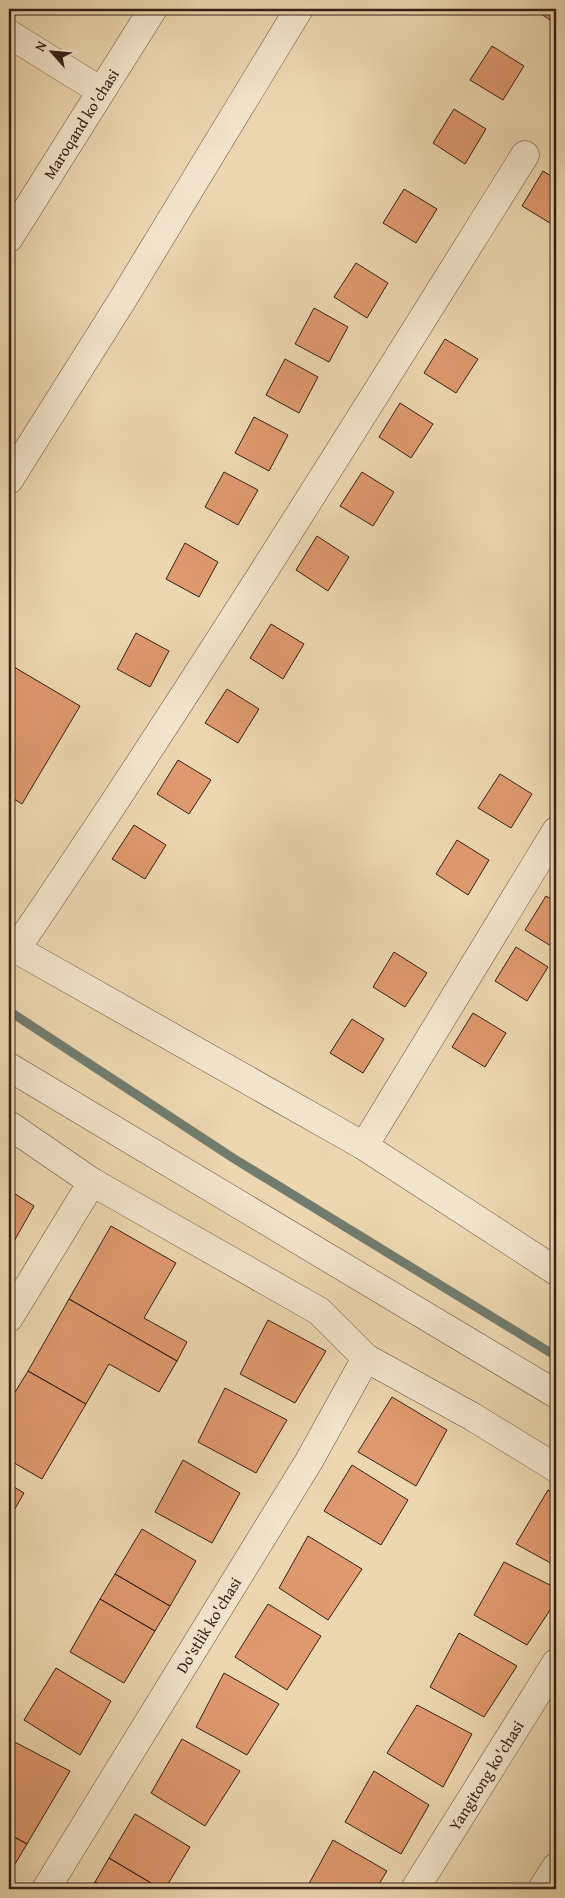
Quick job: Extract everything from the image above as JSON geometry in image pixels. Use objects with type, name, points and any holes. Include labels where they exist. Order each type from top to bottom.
[{"type":"street","name":"Maroqand ko'chasi","points":[[9,238],[153,9]]},
{"type":"street","points":[[9,480],[123,299],[299,9]]},
{"type":"street","points":[[9,34],[101,91]]},
{"type":"street","points":[[525,155],[282,544],[102,822],[12,947],[364,1146],[556,1270]]},
{"type":"street","points":[[364,1146],[556,831]]},
{"type":"street","points":[[9,1067],[556,1394]]},
{"type":"street","points":[[9,1124],[92,1182],[319,1311],[366,1358],[473,1417],[556,1468]]},
{"type":"street","points":[[9,1318],[92,1182]]},
{"type":"street","name":"Do'stlik ko'chasi","points":[[46,1889],[303,1469],[366,1358]]},
{"type":"street","name":"Yangitong ko'chasi","points":[[415,1889],[556,1663]]},
{"type":"street","points":[[542,1889],[556,1867]]},
{"type":"building","points":[[545,9],[556,9],[556,24],[541,14]]},
{"type":"building","points":[[492,46],[524,66],[503,100],[470,80]]},
{"type":"building","points":[[454,109],[486,129],[465,164],[433,143]]},
{"type":"building","points":[[543,171],[556,179],[555,226],[522,206]]},
{"type":"building","points":[[404,189],[437,209],[416,243],[383,223]]},
{"type":"building","points":[[356,263],[388,283],[367,318],[334,297]]},
{"type":"building","points":[[314,308],[348,327],[329,362],[295,344]]},
{"type":"building","points":[[445,339],[478,359],[456,393],[424,373]]},
{"type":"building","points":[[285,359],[318,377],[299,413],[266,395]]},
{"type":"building","points":[[400,403],[433,424],[411,458],[379,437]]},
{"type":"building","points":[[254,417],[288,435],[269,471],[235,453]]},
{"type":"building","points":[[224,472],[258,490],[238,525],[205,507]]},
{"type":"building","points":[[362,472],[394,492],[373,526],[340,506]]},
{"type":"building","points":[[317,536],[349,557],[328,591],[296,570]]},
{"type":"building","points":[[185,543],[218,562],[199,597],[166,579]]},
{"type":"building","points":[[271,624],[304,644],[283,679],[250,658]]},
{"type":"building","points":[[136,633],[169,651],[150,687],[117,669]]},
{"type":"building","points":[[9,664],[80,706],[22,804],[9,796]]},
{"type":"building","points":[[227,689],[259,709],[238,743],[205,723]]},
{"type":"building","points":[[178,760],[211,780],[189,814],[157,794]]},
{"type":"building","points":[[500,774],[532,794],[511,828],[478,808]]},
{"type":"building","points":[[134,825],[166,845],[145,879],[112,859]]},
{"type":"building","points":[[457,840],[489,860],[468,895],[436,874]]},
{"type":"building","points":[[546,896],[556,902],[556,949],[525,930]]},
{"type":"building","points":[[516,947],[548,967],[527,1001],[495,981]]},
{"type":"building","points":[[394,952],[427,973],[405,1007],[373,987]]},
{"type":"building","points":[[473,1013],[506,1033],[485,1067],[452,1047]]},
{"type":"building","points":[[352,1019],[384,1039],[363,1073],[330,1053]]},
{"type":"building","points":[[9,1190],[34,1206],[9,1250]]},
{"type":"building","points":[[111,1226],[176,1263],[144,1318],[187,1342],[177,1361],[69,1299]]},
{"type":"building","points":[[69,1299],[177,1361],[159,1392],[109,1364],[86,1404],[28,1371]]},
{"type":"building","points":[[268,1320],[326,1351],[295,1403],[240,1374]]},
{"type":"building","points":[[28,1371],[86,1404],[42,1479],[9,1460],[9,1402]]},
{"type":"building","points":[[225,1388],[287,1420],[256,1473],[198,1442]]},
{"type":"building","points":[[392,1397],[447,1430],[416,1486],[358,1452]]},
{"type":"building","points":[[183,1460],[240,1493],[212,1543],[155,1512]]},
{"type":"building","points":[[352,1465],[408,1500],[381,1545],[324,1511]]},
{"type":"building","points":[[9,1484],[24,1493],[9,1519]]},
{"type":"building","points":[[548,1490],[556,1495],[556,1566],[516,1544]]},
{"type":"building","points":[[142,1529],[196,1561],[170,1606],[115,1574]]},
{"type":"building","points":[[308,1536],[362,1569],[328,1620],[279,1588]]},
{"type":"building","points":[[504,1562],[556,1588],[556,1601],[527,1645],[474,1615]]},
{"type":"building","points":[[115,1574],[170,1606],[155,1631],[100,1599]]},
{"type":"building","points":[[100,1599],[155,1631],[124,1683],[70,1652]]},
{"type":"building","points":[[268,1604],[321,1636],[287,1690],[235,1657]]},
{"type":"building","points":[[459,1633],[517,1666],[484,1717],[430,1687]]},
{"type":"building","points":[[56,1668],[111,1701],[80,1755],[24,1720]]},
{"type":"building","points":[[224,1673],[279,1704],[247,1755],[196,1727]]},
{"type":"building","points":[[417,1705],[472,1734],[443,1787],[387,1753]]},
{"type":"building","points":[[9,1739],[70,1771],[27,1844],[9,1834]]},
{"type":"building","points":[[182,1739],[240,1771],[205,1826],[151,1793]]},
{"type":"building","points":[[374,1771],[429,1805],[401,1854],[345,1822]]},
{"type":"building","points":[[135,1814],[190,1847],[165,1889],[161,1889],[109,1858]]},
{"type":"building","points":[[9,1834],[27,1844],[9,1874]]},
{"type":"building","points":[[333,1840],[387,1871],[376,1889],[306,1889]]},
{"type":"building","points":[[109,1858],[161,1889],[108,1889],[95,1882]]},
{"type":"building","points":[[95,1882],[108,1889],[91,1889]]},
{"type":"waterway","points":[[9,1011],[233,1158],[556,1356]]}]
